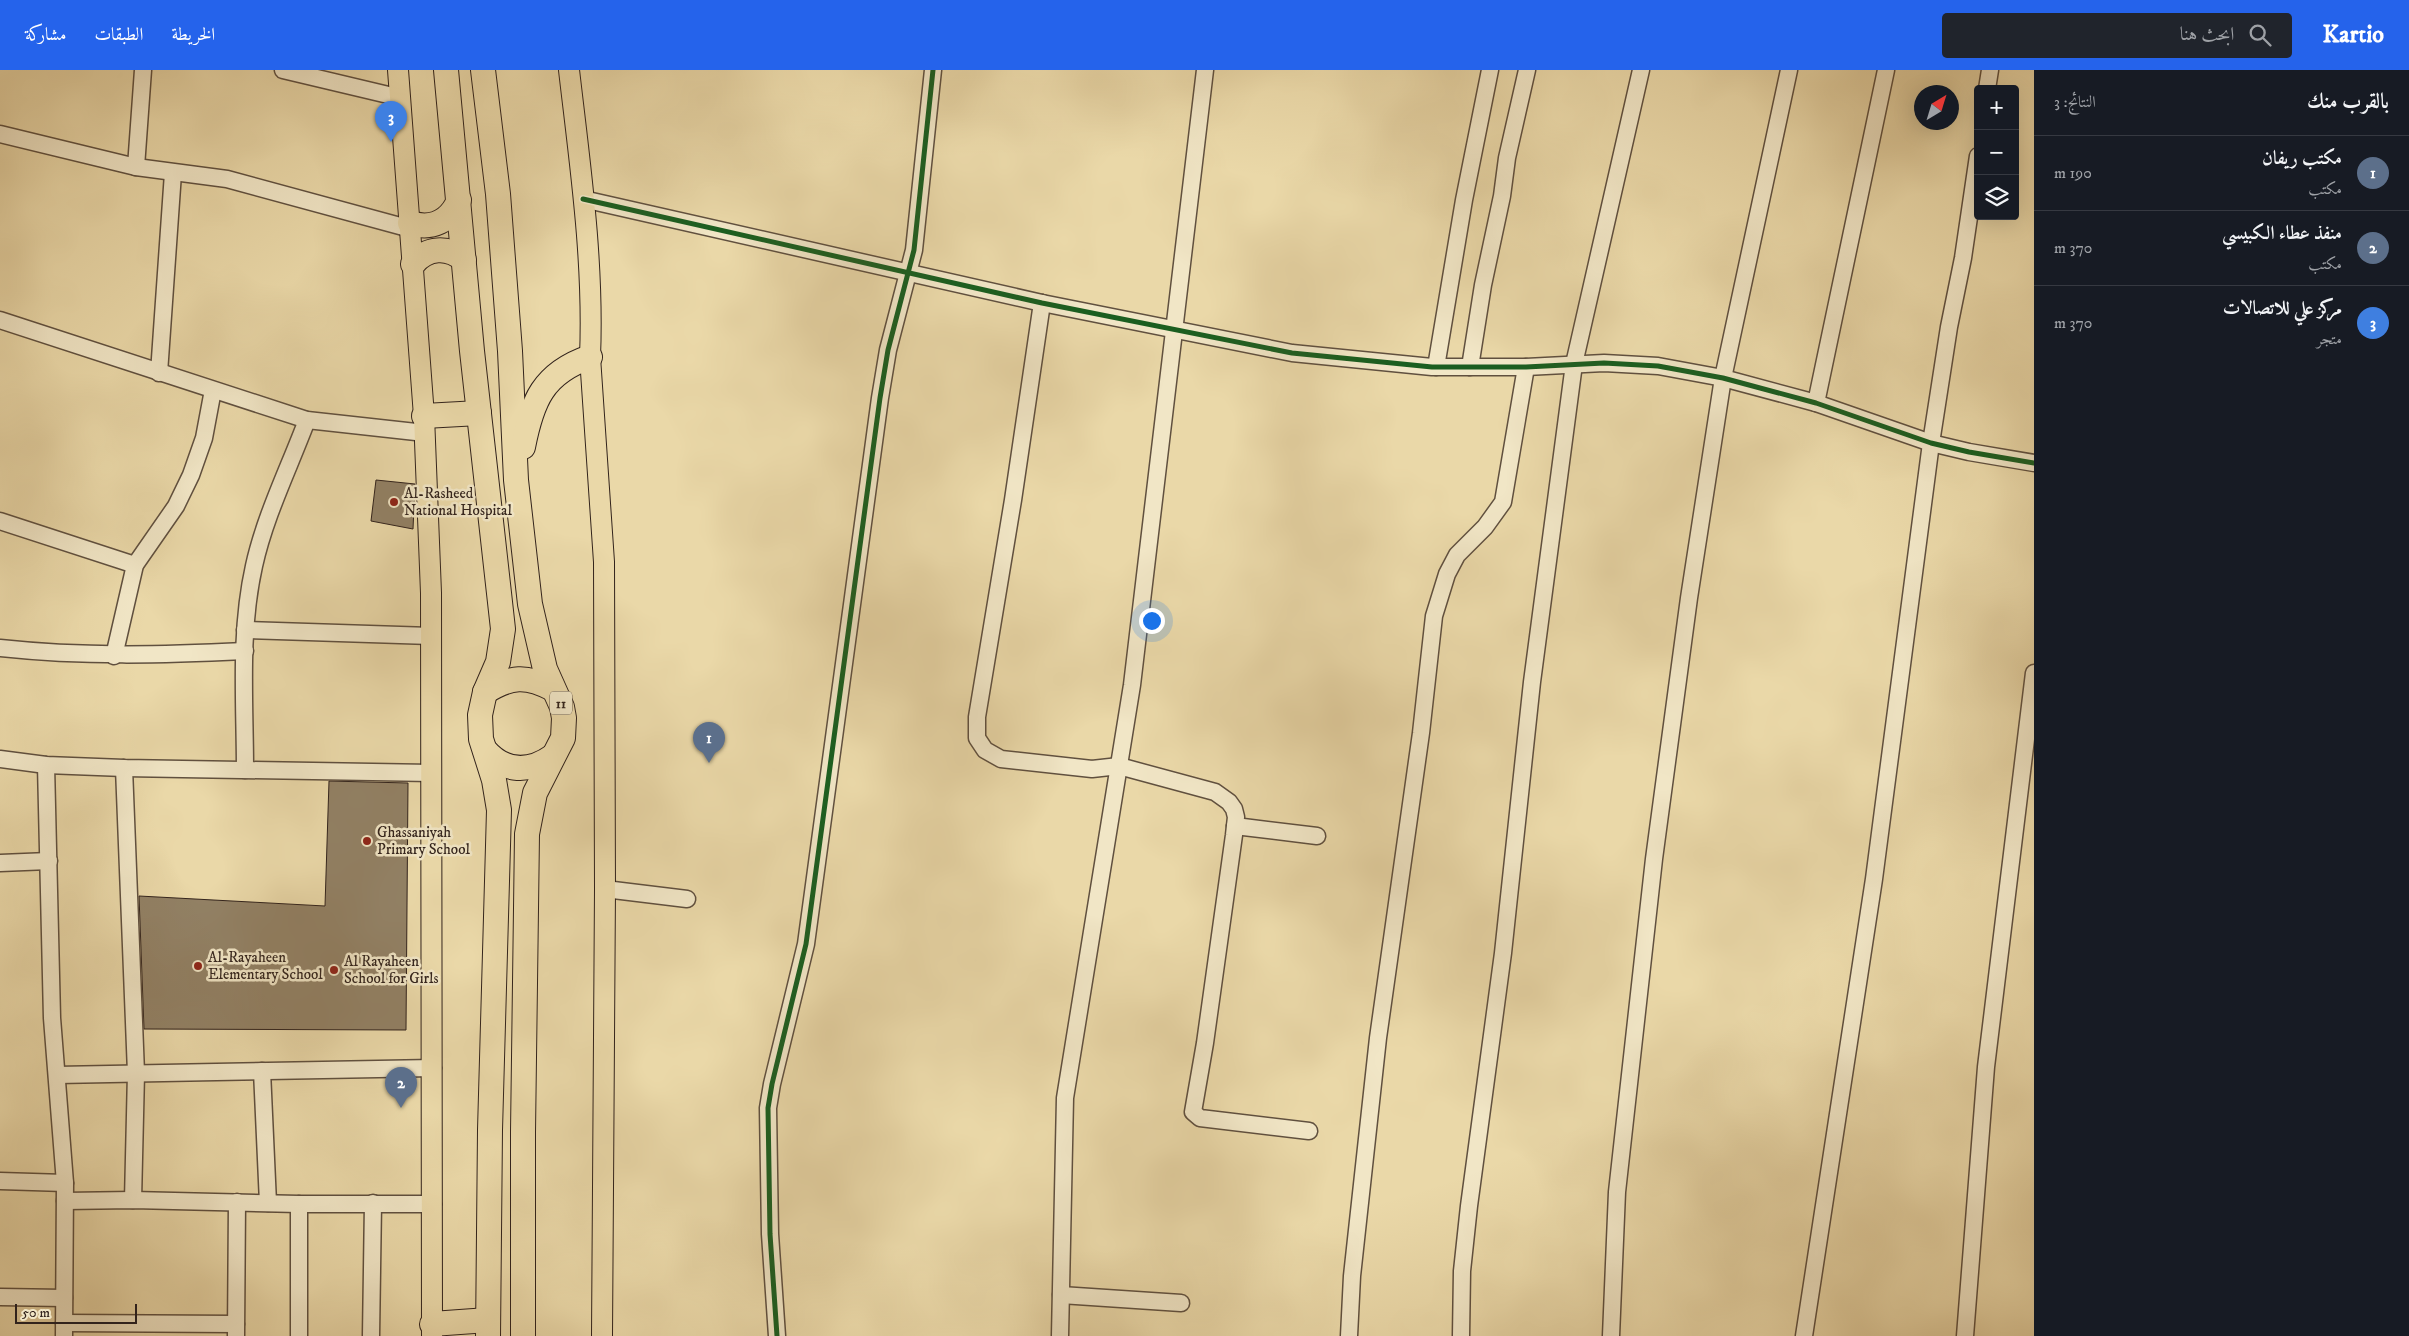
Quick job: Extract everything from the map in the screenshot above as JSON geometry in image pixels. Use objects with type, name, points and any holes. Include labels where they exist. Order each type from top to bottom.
[{"type":"highway","points":[[432,1330],[488,1328],[490,1130],[499,810],[494,780],[480,733],[480,715],[485,692],[498,662],[503,629],[479,413],[446,70]]},
{"type":"highway","name":"11","points":[[483,70],[498,204],[510,351],[516,480],[534,626],[553,689],[562,708],[564,728],[563,738],[535,793],[527,834],[522,1132],[523,1336]]},
{"type":"highway","points":[[411,226],[436,224],[450,215],[459,200]]},
{"type":"highway","points":[[413,264],[424,254],[438,250],[452,252],[464,260]]},
{"type":"highway","points":[[516,480],[528,422],[537,397],[545,386],[565,368],[590,357]]},
{"type":"highway","points":[[424,425],[479,413]]},
{"type":"highway","points":[[485,692],[501,683],[519,679],[537,681],[553,689]]},
{"type":"highway","points":[[485,750],[493,759],[508,767],[524,769],[540,766],[553,756]]},
{"type":"main road","points":[[398,70],[402,98],[424,425],[431,636],[432,1330]]},
{"type":"main road","points":[[569,70],[583,199],[592,326],[590,357],[604,562],[605,889],[602,1336]]},
{"type":"street","points":[[136,167],[143,70]]},
{"type":"street","points":[[283,70],[402,98]]},
{"type":"street","points":[[777,1336],[770,1234],[768,1108],[772,1084],[806,944],[880,398],[888,350],[909,272],[933,70]]},
{"type":"street","points":[[1060,1336],[1065,1098],[1132,685],[1172,331],[1205,70]]},
{"type":"street","points":[[1436,367],[1464,200],[1490,70]]},
{"type":"street","points":[[1470,367],[1483,285],[1502,196],[1507,158],[1527,70]]},
{"type":"street","points":[[1460,1336],[1462,1271],[1469,1206],[1503,953],[1532,682],[1574,364],[1641,70]]},
{"type":"street","points":[[1612,1336],[1617,1192],[1654,859],[1689,598],[1723,378],[1789,70]]},
{"type":"street","points":[[1816,404],[1886,70]]},
{"type":"street","points":[[1988,85],[1990,70]]},
{"type":"street","points":[[0,134],[136,167],[227,180],[411,226]]},
{"type":"street","points":[[159,373],[173,173]]},
{"type":"street","points":[[1804,1336],[1874,879],[1931,443],[1975,175]]},
{"type":"street","points":[[583,199],[1042,303],[1172,331],[1292,353],[1436,367],[1526,367],[1574,364],[1658,366],[1723,378],[1816,404],[1931,443],[1969,452],[2034,463]]},
{"type":"street","points":[[1042,303],[1013,500],[977,717],[977,738],[985,750],[1008,761],[1092,769],[1119,766],[1215,792],[1229,802],[1234,809],[1235,826],[1205,1043],[1193,1112],[1200,1118],[1309,1131]]},
{"type":"street","points":[[0,320],[307,420],[424,425]]},
{"type":"street","points":[[1349,1336],[1352,1276],[1378,1038],[1421,732],[1434,616],[1447,574],[1458,555],[1485,527],[1503,502],[1526,367]]},
{"type":"street","points":[[114,656],[135,565],[176,506],[191,476],[204,438],[214,390]]},
{"type":"street","points":[[245,770],[245,630],[254,567],[261,540],[307,420]]},
{"type":"street","points":[[0,521],[135,565]]},
{"type":"street","points":[[245,630],[431,636]]},
{"type":"street","points":[[0,648],[114,656],[245,651]]},
{"type":"street","points":[[1965,1336],[1986,1067],[2034,673]]},
{"type":"street","points":[[0,759],[46,764],[124,768],[432,773]]},
{"type":"street","points":[[46,764],[52,1018],[65,1183],[64,1330],[236,1330],[237,1202]]},
{"type":"street","points":[[124,768],[136,1073],[133,1200]]},
{"type":"street","points":[[1235,826],[1317,836]]},
{"type":"street","points":[[0,864],[49,861]]},
{"type":"street","points":[[605,889],[687,899]]},
{"type":"street","points":[[57,1075],[433,1068]]},
{"type":"street","points":[[262,1071],[268,1203]]},
{"type":"street","points":[[0,1181],[65,1183]]},
{"type":"street","points":[[65,1202],[133,1200],[299,1204],[433,1204]]},
{"type":"street","points":[[372,1336],[373,1203]]},
{"type":"street","points":[[298,1336],[299,1204]]},
{"type":"street","points":[[1061,1295],[1181,1303]]},
{"type":"street","points":[[0,1297],[64,1298]]},
{"type":"building","name":"Al-Rasheed National Hospital","points":[[376,480],[415,484],[413,529],[371,521]]},
{"type":"building","points":[[329,781],[408,783],[406,1030],[144,1029],[139,896],[325,906]]},
{"type":"cycle path","points":[[777,1336],[770,1234],[768,1108],[772,1084],[806,944],[880,398],[888,350],[914,250],[933,70]]},
{"type":"cycle path","points":[[583,199],[1042,303],[1292,353],[1432,367],[1526,367],[1604,363],[1658,366],[1723,378],[1816,403],[1931,443],[1969,452],[2034,463]]},
{"type":"place","name":"مركز علي للاتصالات","points":[[391,142]]},
{"type":"place","name":"Al-Rasheed National Hospital","points":[[394,502]]},
{"type":"place","name":"مكتب ريفان","points":[[709,763]]},
{"type":"place","name":"Ghassaniyah Primary School","points":[[367,841]]},
{"type":"place","name":"Al-Rayaheen Elementary School","points":[[198,966]]},
{"type":"place","name":"Al Rayaheen School for Girls","points":[[334,970]]},
{"type":"place","name":"منفذ عطاء الكبيسي","points":[[401,1108]]}]
